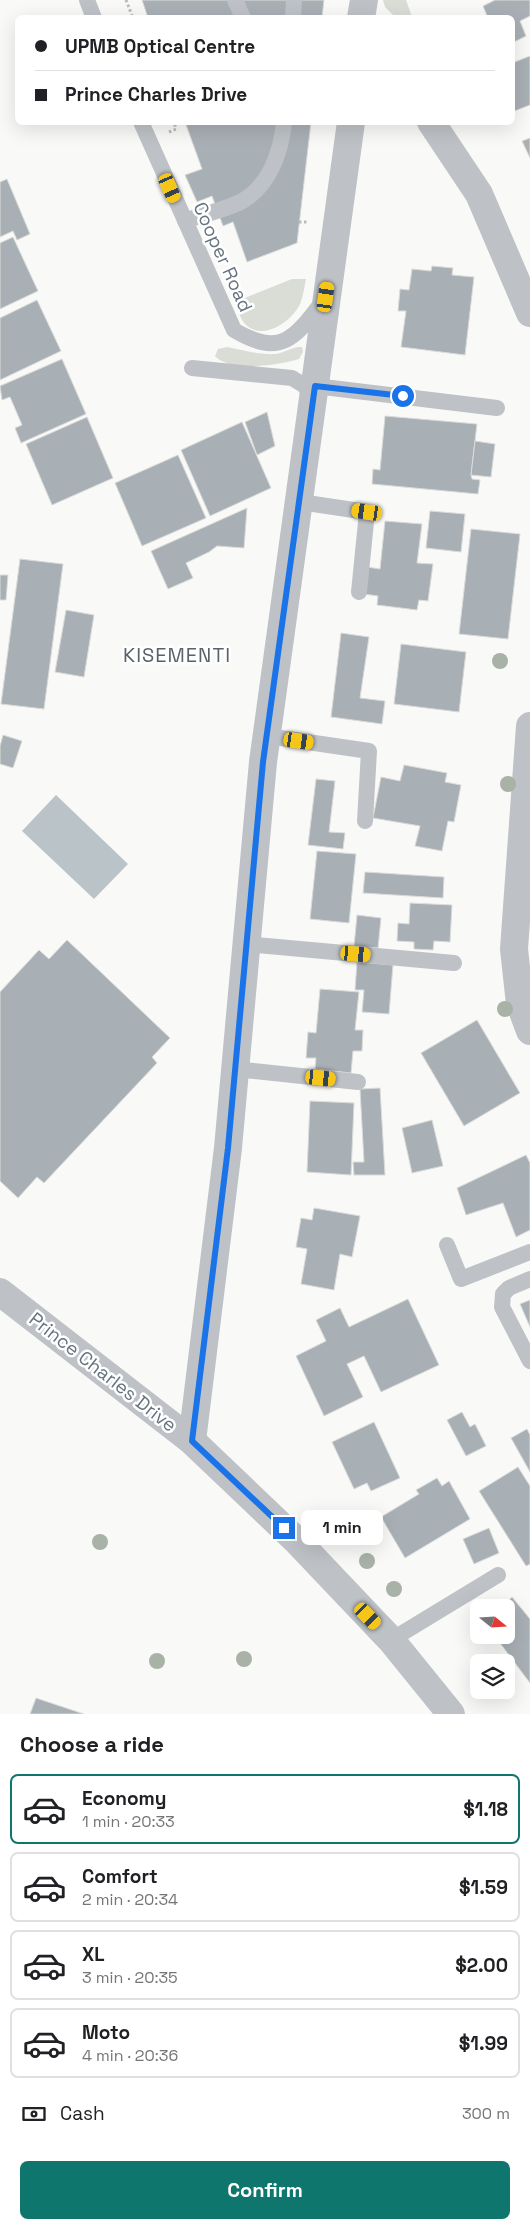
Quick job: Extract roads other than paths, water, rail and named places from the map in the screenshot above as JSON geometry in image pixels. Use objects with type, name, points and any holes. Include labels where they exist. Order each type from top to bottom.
[{"type":"street","points":[[362,15],[364,0]]},
{"type":"street","points":[[192,1441],[235,1069],[267,736],[351,125]]},
{"type":"street","points":[[433,125],[479,194],[530,312]]},
{"type":"street","points":[[530,726],[514,949],[520,1004],[530,1031]]},
{"type":"street","name":"Prince Charles Drive","points":[[0,1292],[192,1441],[297,1541],[391,1640],[451,1714]]},
{"type":"lane","points":[[87,0],[93,15]]},
{"type":"lane","points":[[235,0],[241,15]]},
{"type":"lane","points":[[293,15],[294,0]]},
{"type":"lane","name":"Cooper Road","points":[[142,125],[234,330],[246,338],[259,342],[283,342],[300,332],[326,297]]},
{"type":"lane","points":[[185,221],[244,200],[264,181],[276,162],[283,125]]},
{"type":"lane","points":[[192,368],[292,378],[314,394],[497,408]]},
{"type":"lane","points":[[300,502],[367,512],[359,592]]},
{"type":"lane","points":[[267,736],[369,751],[365,821]]},
{"type":"lane","points":[[246,944],[454,963]]},
{"type":"lane","points":[[235,1069],[358,1082]]},
{"type":"lane","points":[[447,1245],[462,1279],[530,1252]]},
{"type":"lane","points":[[530,1279],[509,1288],[503,1294],[502,1307],[530,1361]]},
{"type":"lane","points":[[391,1640],[498,1575]]},
{"type":"district","name":"KISEMENTI","points":[[177,655]]}]
